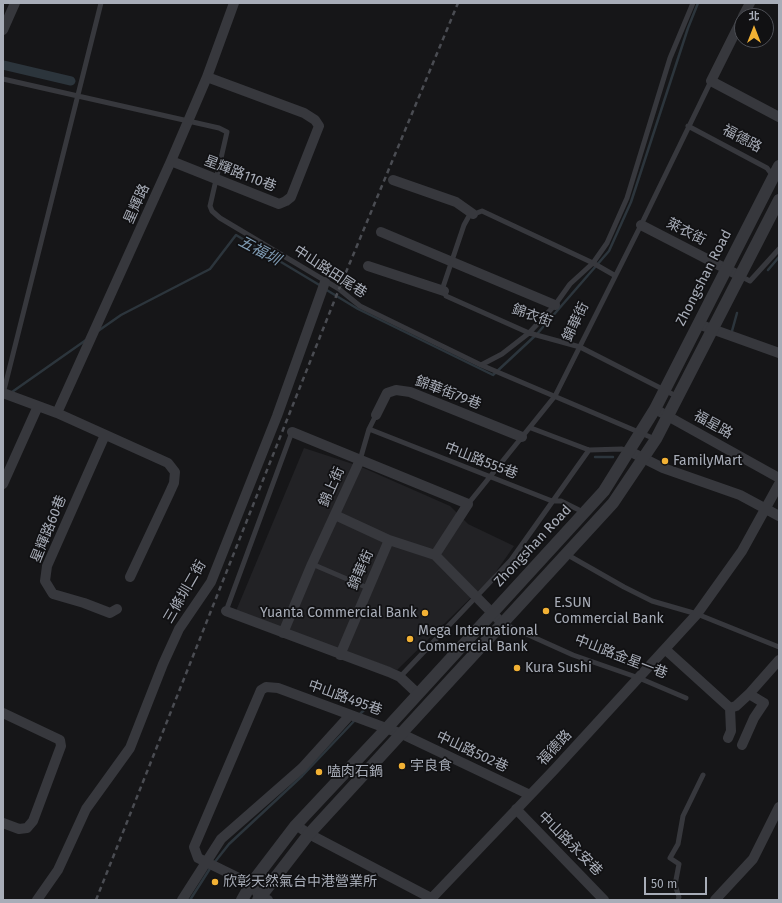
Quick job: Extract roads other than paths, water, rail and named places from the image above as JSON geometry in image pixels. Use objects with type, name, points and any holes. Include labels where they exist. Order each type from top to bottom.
[{"type":"street","points":[[3,3],[14,5],[3,30]]},
{"type":"street","name":"星輝路","points":[[57,413],[171,161],[207,77],[234,3]]},
{"type":"street","points":[[734,34],[710,81],[779,117]]},
{"type":"street","name":"星輝路110巷","points":[[171,161],[215,180],[279,204],[286,201],[290,197],[318,126],[315,120],[304,113],[207,77]]},
{"type":"street","name":"Zhongshan Road","points":[[242,900],[251,884],[296,825],[387,728],[604,490],[655,410],[726,268],[777,174]]},
{"type":"street","points":[[393,180],[456,202],[473,214]]},
{"type":"street","name":"Zhongshan Road","points":[[262,899],[309,834],[613,503],[656,439],[779,200]]},
{"type":"street","name":"萊衣街","points":[[641,225],[740,276]]},
{"type":"street","name":"錦衣街","points":[[381,232],[555,305]]},
{"type":"street","name":"錦衣街","points":[[368,266],[444,291]]},
{"type":"street","name":"三條圳二街","points":[[36,900],[58,870],[86,809],[130,748],[160,671],[179,629],[211,582],[277,416],[324,286]]},
{"type":"street","points":[[698,324],[779,353]]},
{"type":"street","name":"錦華街79巷","points":[[376,415],[387,393],[396,390],[410,392],[522,437]]},
{"type":"street","points":[[3,394],[57,413],[168,464],[175,472],[174,483],[170,494],[130,577]]},
{"type":"street","points":[[3,484],[38,406]]},
{"type":"street","name":"福星路","points":[[655,410],[779,478]]},
{"type":"street","points":[[292,432],[360,460]]},
{"type":"street","name":"星輝路60巷","points":[[105,435],[47,566],[45,580],[53,594],[84,603],[110,613],[117,609]]},
{"type":"street","points":[[629,451],[663,468],[740,495],[779,516]]},
{"type":"street","name":"錦上街","points":[[283,633],[312,564],[360,460],[468,504]]},
{"type":"street","name":"福德路","points":[[296,825],[309,834],[431,899],[666,650],[697,614],[728,573],[766,510],[779,484]]},
{"type":"street","name":"錦華街","points":[[435,555],[468,504]]},
{"type":"street","name":"錦華街","points":[[335,515],[389,540],[435,555],[491,614],[502,623]]},
{"type":"street","name":"錦華街","points":[[340,655],[389,540]]},
{"type":"street","points":[[226,611],[400,677],[418,694]]},
{"type":"street","points":[[666,650],[730,708],[731,731],[728,738]]},
{"type":"street","points":[[730,708],[736,706],[749,694],[779,660]]},
{"type":"street","name":"中山路495巷","points":[[205,863],[198,858],[194,847],[261,690],[266,687],[278,688],[402,734]]},
{"type":"street","points":[[742,745],[754,723],[754,718],[764,703],[749,694]]},
{"type":"street","points":[[3,713],[60,740],[61,746],[60,754],[33,821],[27,828],[19,829],[3,823]]},
{"type":"street","points":[[182,900],[221,839],[302,768],[350,715]]},
{"type":"street","name":"中山路502巷","points":[[402,734],[530,795]]},
{"type":"street","points":[[716,900],[753,859],[779,807]]},
{"type":"street","name":"中山路永安巷","points":[[516,809],[604,900]]},
{"type":"street","points":[[205,863],[251,884],[262,899]]},
{"type":"lane","points":[[3,394],[101,3]]},
{"type":"lane","points":[[481,365],[502,354],[529,333],[555,305],[570,284],[593,263],[607,243],[627,198],[670,58],[693,3]]},
{"type":"lane","name":"中山路田尾巷","points":[[3,78],[219,128],[227,132],[210,206],[212,211],[324,286],[339,289],[360,306],[481,365],[656,439]]},
{"type":"lane","name":"錦華街","points":[[468,504],[531,428],[555,396],[614,276],[641,225],[710,81]]},
{"type":"lane","name":"福德路","points":[[688,126],[777,174]]},
{"type":"lane","points":[[444,291],[443,287],[464,225],[469,216],[482,211],[593,263],[614,276]]},
{"type":"lane","points":[[740,276],[750,281],[779,250]]},
{"type":"lane","name":"錦衣街","points":[[444,291],[446,296],[529,333],[580,347],[678,397]]},
{"type":"lane","points":[[360,460],[369,429],[376,415]]},
{"type":"lane","points":[[531,428],[588,450],[622,449],[629,451]]},
{"type":"lane","name":"中山路555巷","points":[[369,429],[490,478],[552,501],[561,501],[584,513]]},
{"type":"lane","points":[[226,611],[292,432]]},
{"type":"lane","points":[[400,677],[511,560],[588,450]]},
{"type":"lane","points":[[566,554],[652,601],[697,614],[779,647]]},
{"type":"lane","points":[[312,564],[368,588]]},
{"type":"lane","name":"中山路金星一巷","points":[[502,623],[574,655],[639,678],[686,698]]},
{"type":"lane","points":[[678,900],[679,897],[675,885],[679,864],[670,858],[678,844],[683,816],[703,775]]},
{"type":"waterway","points":[[325,289],[358,309],[493,375],[537,334],[609,251],[631,202],[688,28],[698,3]]},
{"type":"waterway","points":[[3,65],[71,81]]},
{"type":"waterway","name":"五福圳","points":[[98,331],[121,315],[210,269],[236,235],[321,286]]},
{"type":"waterway","points":[[768,270],[779,257]]},
{"type":"waterway","points":[[732,331],[737,313]]},
{"type":"waterway","name":"五福圳","points":[[12,392],[86,340]]},
{"type":"waterway","points":[[595,457],[613,457]]},
{"type":"waterway","points":[[359,715],[366,708]]},
{"type":"waterway","points":[[214,863],[229,844],[302,776],[356,719]]},
{"type":"waterway","points":[[190,900],[211,867]]},
{"type":"railway","points":[[96,900],[339,289],[458,3]]},
{"type":"place","name":"FamilyMart","points":[[665,461]]},
{"type":"place","name":"E.SUN Commercial Bank","points":[[546,611]]},
{"type":"place","name":"Yuanta Commercial Bank","points":[[425,613]]},
{"type":"place","name":"Mega International Commercial Bank","points":[[410,639]]},
{"type":"place","name":"Kura Sushi","points":[[517,668]]},
{"type":"place","name":"宇良食","points":[[402,766]]},
{"type":"place","name":"嗑肉石鍋","points":[[319,772]]},
{"type":"place","name":"欣彰天然氣台中港營業所","points":[[215,882]]}]
